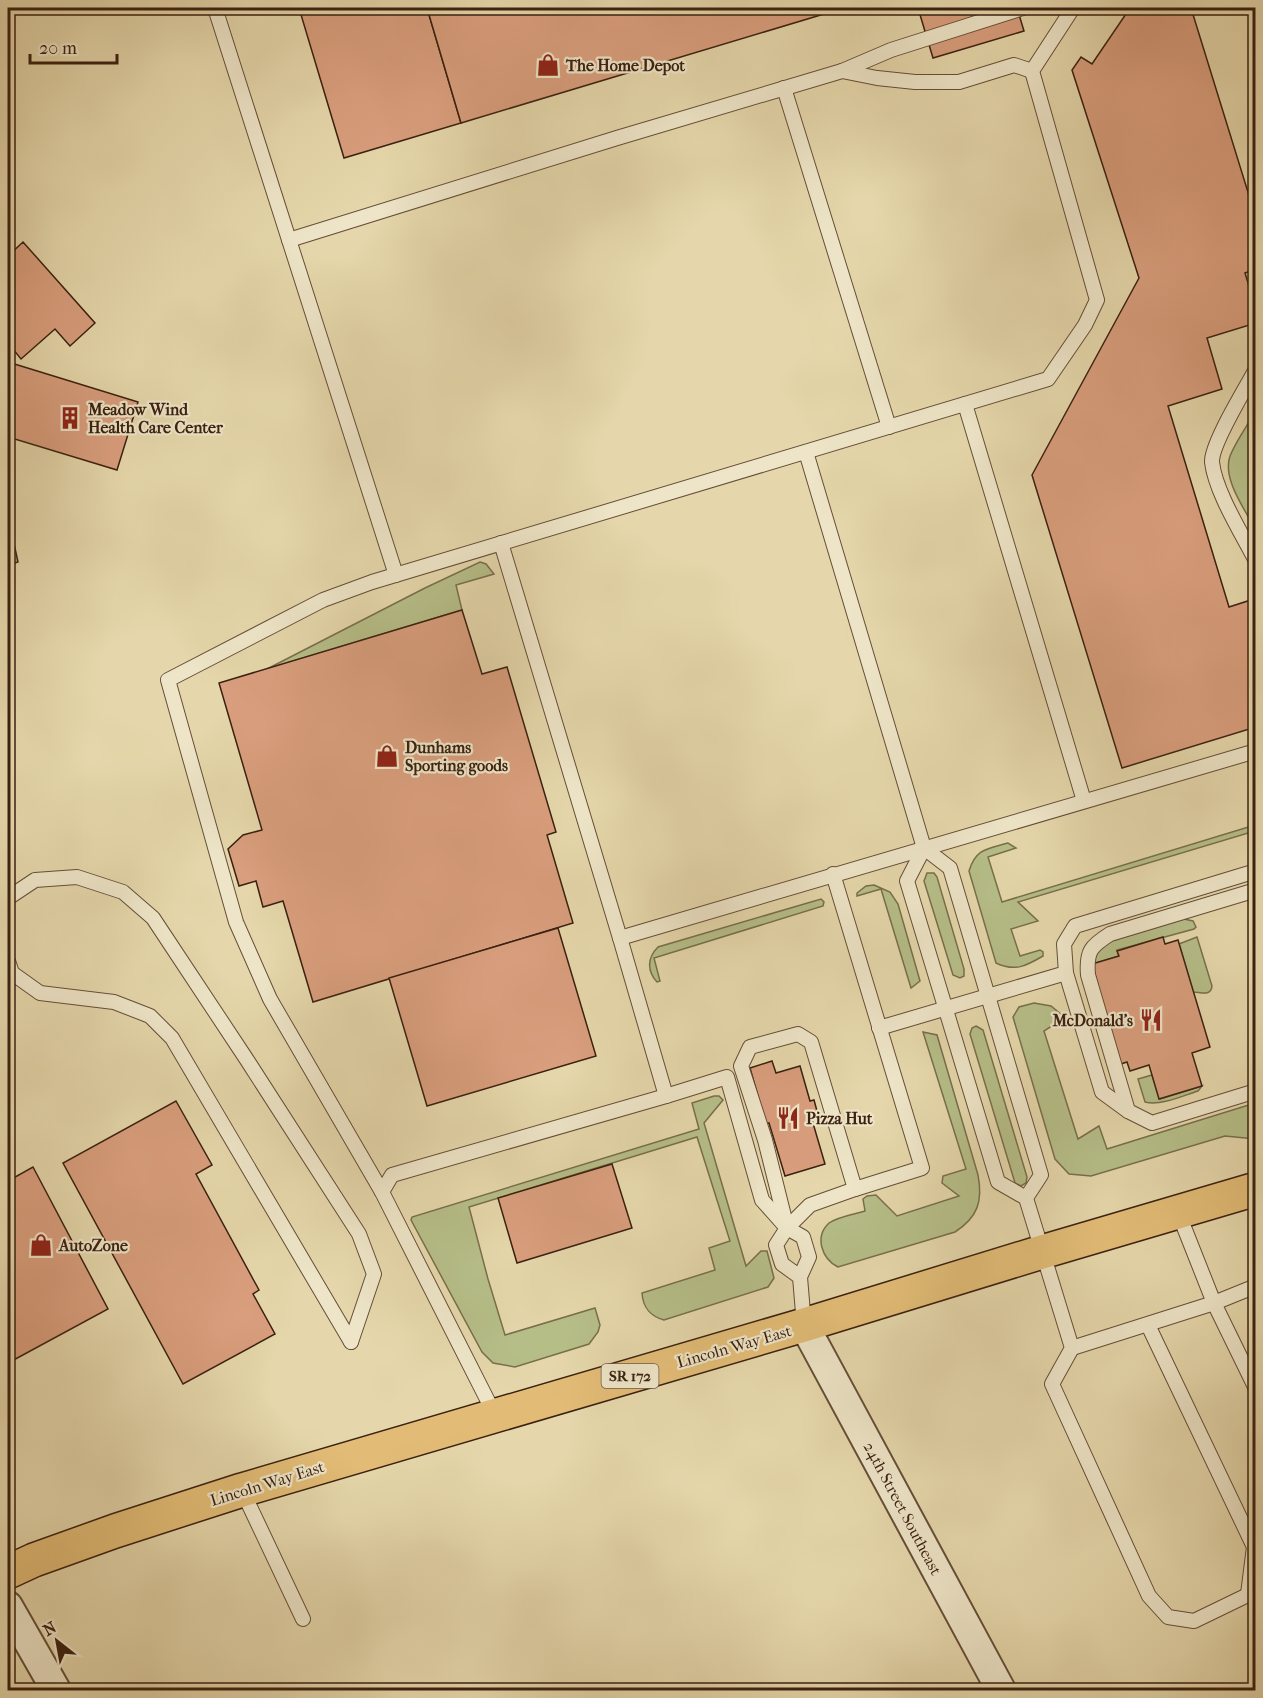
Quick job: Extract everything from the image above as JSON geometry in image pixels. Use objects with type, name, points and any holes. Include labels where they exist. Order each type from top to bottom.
[{"type":"main road","name":"Lincoln Way East","points":[[8,1572],[34,1560],[115,1531],[242,1490],[1256,1189]]},
{"type":"street","name":"24th Street Southeast","points":[[804,1325],[1001,1690]]},
{"type":"street","points":[[8,1606],[56,1690]]},
{"type":"lane","points":[[215,8],[396,575]]},
{"type":"lane","points":[[289,240],[842,71],[891,50],[1023,8]]},
{"type":"lane","points":[[495,1415],[382,1192],[270,999],[236,922],[168,680],[323,600],[396,575],[1048,379],[1085,325],[1097,300],[1032,71],[1072,8]]},
{"type":"lane","points":[[842,71],[915,82],[958,82],[1014,65],[1032,71]]},
{"type":"lane","points":[[784,88],[889,427]]},
{"type":"lane","points":[[1256,369],[1220,437],[1212,461],[1219,489],[1256,561]]},
{"type":"lane","points":[[965,404],[1084,801]]},
{"type":"lane","points":[[806,452],[924,848],[950,868],[1041,1175],[1026,1198]]},
{"type":"lane","points":[[501,543],[666,1096]]},
{"type":"lane","points":[[620,938],[1256,751]]},
{"type":"lane","points":[[924,848],[907,881],[998,1182],[1026,1198],[1072,1348]]},
{"type":"lane","points":[[1256,871],[1075,926],[1064,944],[1066,973],[1102,1092],[1128,1111],[1152,1123],[1256,1091]]},
{"type":"lane","points":[[800,1277],[782,1264],[776,1245],[787,1228],[810,1205],[922,1168],[833,874]]},
{"type":"lane","points":[[8,898],[35,880],[77,877],[123,892],[153,918],[248,1060],[359,1234],[374,1274],[351,1342],[172,1038],[150,1016],[114,1002],[40,993],[12,973],[8,961]]},
{"type":"lane","points":[[1128,1111],[1088,975],[1087,959],[1094,944],[1110,934],[1256,890]]},
{"type":"lane","points":[[879,1028],[1066,973]]},
{"type":"lane","points":[[787,1228],[765,1140],[741,1066],[750,1047],[798,1034],[811,1042],[855,1189]]},
{"type":"lane","points":[[382,1192],[392,1175],[727,1077],[762,1200],[787,1228],[803,1237],[809,1257],[800,1277],[804,1325]]},
{"type":"lane","points":[[1178,1211],[1214,1303],[1256,1389]]},
{"type":"lane","points":[[1148,1325],[1254,1547],[1252,1592],[1194,1621],[1167,1617],[1149,1596],[1052,1384],[1072,1348],[1214,1303],[1256,1286]]},
{"type":"lane","points":[[242,1490],[303,1619]]},
{"type":"green space","points":[[1255,412],[1255,529],[1236,494],[1228,465],[1232,450]]},
{"type":"green space","points":[[480,562],[486,564],[494,574],[456,585],[462,610],[267,669],[425,588]]},
{"type":"green space","points":[[1255,825],[1255,831],[1018,902],[1038,921],[1011,929],[1020,956],[1040,950],[1043,956],[1020,967],[1003,966],[996,963],[969,871],[975,858],[989,848],[1008,843],[1016,848],[988,857],[1002,902]]},
{"type":"green space","points":[[927,873],[934,873],[937,877],[964,969],[964,976],[960,978],[953,975],[924,881]]},
{"type":"green space","points":[[874,885],[890,892],[898,904],[920,981],[911,988],[881,889],[857,896],[857,893],[866,886]]},
{"type":"green space","points":[[821,899],[824,902],[823,906],[654,958],[660,981],[657,982],[651,973],[650,960],[658,947]]},
{"type":"green space","points":[[1184,919],[1193,921],[1196,927],[1117,950],[1119,956],[1092,964],[1093,958],[1105,943]]},
{"type":"green space","points":[[1197,937],[1212,986],[1210,992],[1207,993],[1193,992],[1179,944]]},
{"type":"green space","points":[[1034,1003],[1051,1006],[1063,1016],[1061,1020],[1044,1031],[1078,1139],[1099,1126],[1107,1149],[1255,1103],[1255,1139],[1225,1136],[1091,1176],[1069,1174],[1055,1159],[1013,1017],[1019,1007]]},
{"type":"green space","points":[[976,1026],[983,1030],[1027,1177],[1026,1183],[1021,1186],[1015,1183],[970,1034],[972,1028]]},
{"type":"green space","points":[[923,1032],[937,1035],[978,1175],[980,1193],[977,1208],[969,1220],[955,1232],[838,1267],[824,1253],[821,1241],[824,1229],[829,1223],[841,1217],[865,1211],[863,1199],[867,1196],[876,1195],[897,1216],[959,1196],[942,1183],[943,1176],[966,1169]]},
{"type":"green space","points":[[1152,1075],[1160,1099],[1202,1086],[1198,1091],[1171,1100],[1158,1103],[1145,1102],[1138,1079]]},
{"type":"green space","points":[[719,1096],[723,1100],[704,1123],[746,1266],[761,1251],[767,1251],[774,1278],[768,1287],[664,1320],[651,1314],[644,1303],[642,1293],[715,1270],[709,1248],[730,1241],[697,1137],[469,1207],[505,1335],[595,1308],[600,1325],[589,1344],[515,1367],[493,1363],[482,1352],[411,1220],[412,1217],[699,1129],[692,1103]]},
{"type":"building","points":[[299,8],[427,8],[461,123],[344,158]]},
{"type":"building","name":"The Home Depot","points":[[427,8],[844,8],[461,123]]},
{"type":"building","points":[[918,8],[1017,8],[1024,31],[933,58]]},
{"type":"building","points":[[1130,8],[1191,8],[1256,218],[1256,269],[1245,273],[1256,309],[1256,323],[1207,338],[1222,389],[1168,406],[1229,607],[1254,599],[1256,602],[1256,727],[1122,768],[1032,475],[1139,278],[1072,70],[1081,57],[1092,64]]},
{"type":"building","points":[[23,242],[95,323],[70,346],[55,329],[21,359],[13,349],[8,354],[8,256]]},
{"type":"building","name":"Meadow Wind Health Care Center","points":[[8,362],[138,402],[117,470],[8,437]]},
{"type":"building","points":[[8,516],[18,562],[8,565]]},
{"type":"building","name":"Dunhams Sporting goods","points":[[462,610],[482,674],[507,667],[556,832],[547,835],[573,923],[313,1002],[283,901],[263,907],[256,881],[239,886],[228,849],[243,835],[262,830],[219,683]]},
{"type":"building","points":[[558,928],[596,1056],[427,1106],[389,978]]},
{"type":"building","name":"McDonald's","points":[[1163,937],[1165,944],[1178,940],[1210,1047],[1192,1053],[1202,1086],[1159,1099],[1149,1065],[1130,1071],[1127,1062],[1115,1066],[1091,986],[1098,985],[1092,964],[1119,956],[1117,951]]},
{"type":"building","name":"Pizza Hut","points":[[772,1061],[776,1073],[800,1066],[810,1101],[814,1100],[817,1111],[810,1113],[825,1164],[785,1176],[769,1123],[766,1124],[750,1068]]},
{"type":"building","points":[[176,1101],[212,1165],[196,1174],[259,1290],[253,1294],[275,1334],[183,1384],[63,1163]]},
{"type":"building","points":[[612,1164],[632,1228],[517,1263],[498,1198]]},
{"type":"building","name":"AutoZone","points":[[33,1167],[108,1309],[8,1363],[14,1326],[8,1313],[8,1181]]},
{"type":"place","name":"The Home Depot","points":[[548,65]]},
{"type":"place","name":"Meadow Wind Health Care Center","points":[[70,418]]},
{"type":"place","name":"Dunhams Sporting goods","points":[[387,756]]},
{"type":"place","name":"McDonald's","points":[[1151,1020]]},
{"type":"place","name":"Pizza Hut","points":[[788,1118]]},
{"type":"place","name":"AutoZone","points":[[41,1245]]}]
